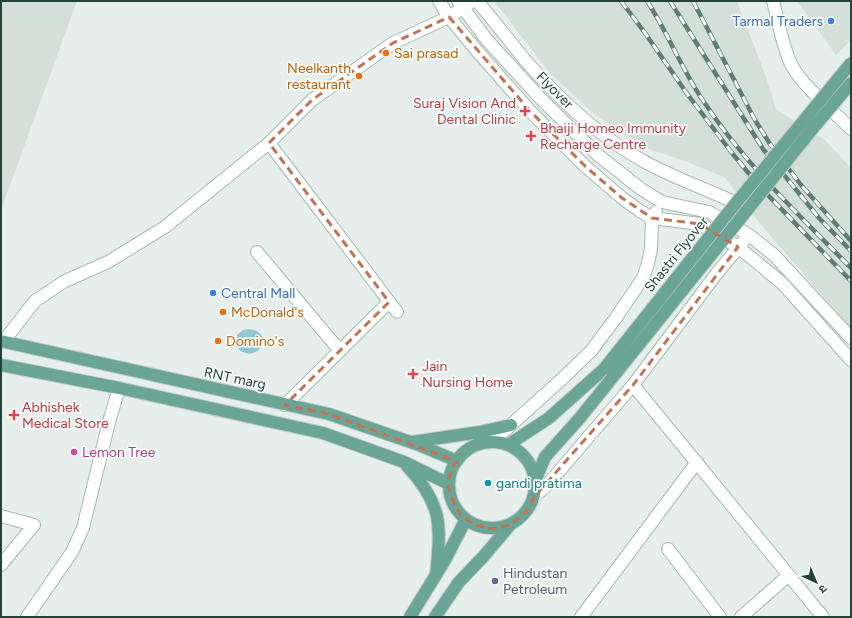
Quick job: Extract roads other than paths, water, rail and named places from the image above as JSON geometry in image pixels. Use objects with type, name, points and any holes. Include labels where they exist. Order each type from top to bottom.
[{"type":"main road","name":"Shastri Flyover","points":[[508,445],[549,418],[604,369],[736,203],[851,63]]},
{"type":"main road","name":"Shastri Flyover","points":[[535,481],[545,457],[579,419],[851,84]]},
{"type":"main road","name":"RNT marg","points":[[2,341],[329,414],[411,442],[457,462]]},
{"type":"main road","points":[[1,365],[119,388],[322,433],[404,462],[450,484]]},
{"type":"main road","points":[[411,442],[480,432],[511,425]]},
{"type":"main road","points":[[435,617],[459,582],[483,557],[510,525],[526,512],[534,497],[535,481],[530,466],[521,454],[508,445],[492,442],[476,445],[464,453],[457,462],[450,478],[451,499],[460,514],[475,525],[492,529],[510,525]]},
{"type":"main road","points":[[404,462],[425,488],[436,511],[439,522],[436,575]]},
{"type":"main road","points":[[410,617],[436,575],[466,519]]},
{"type":"street","points":[[439,1],[449,17],[477,52],[530,111],[585,166],[622,198],[652,218],[700,224],[738,247],[782,283],[851,360]]},
{"type":"street","points":[[774,1],[786,53],[792,66],[805,83],[851,129]]},
{"type":"street","points":[[2,341],[35,301],[65,281],[108,262],[165,227],[269,143],[312,100],[394,43],[449,17],[470,3],[487,40],[542,100],[598,155],[662,202],[709,212],[749,235],[774,255],[851,338]]},
{"type":"street","name":"Flyover","points":[[470,3],[491,19],[526,61],[569,105],[607,138],[647,163],[687,183],[713,192],[736,203]]},
{"type":"street","points":[[269,143],[397,312]]},
{"type":"street","points":[[492,442],[591,351],[615,319],[643,278],[651,249],[652,218],[662,202]]},
{"type":"street","points":[[534,497],[550,483],[633,385],[738,247],[749,235]]},
{"type":"street","points":[[257,252],[340,351]]},
{"type":"street","points":[[799,302],[805,288]]},
{"type":"street","points":[[285,405],[389,302]]},
{"type":"street","points":[[633,385],[823,617]]},
{"type":"street","points":[[27,617],[72,552],[83,528],[109,422],[119,388]]},
{"type":"street","points":[[581,617],[697,462]]},
{"type":"street","points":[[1,516],[34,525],[1,565]]},
{"type":"street","points":[[668,549],[720,617]]},
{"type":"street","points":[[741,617],[789,576]]},
{"type":"water","points":[[248,329],[261,334],[263,339],[259,349],[249,354],[241,351],[237,344],[237,335],[243,330]]},
{"type":"railway","points":[[621,1],[688,95],[732,153],[760,187],[851,281]]},
{"type":"railway","points":[[647,1],[696,90],[720,125],[737,147],[792,209],[851,268]]},
{"type":"railway","points":[[670,1],[763,149],[819,218],[851,251]]},
{"type":"railway","points":[[693,1],[755,120],[770,144],[801,185],[851,241]]},
{"type":"place","name":"Tarmal Traders","points":[[831,21]]},
{"type":"place","name":"Sai prasad","points":[[386,53]]},
{"type":"place","name":"Neelkanth restaurant","points":[[359,76]]},
{"type":"place","name":"Suraj Vision And Dental Clinic","points":[[525,111]]},
{"type":"place","name":"Bhaiji Homeo Immunity Recharge Centre","points":[[531,136]]},
{"type":"place","name":"Central Mall","points":[[213,293]]},
{"type":"place","name":"McDonald's","points":[[223,312]]},
{"type":"place","name":"Domino's","points":[[218,341]]},
{"type":"place","name":"Jain Nursing Home","points":[[413,374]]},
{"type":"place","name":"Abhishek Medical Store","points":[[14,415]]},
{"type":"place","name":"Lemon Tree","points":[[74,452]]},
{"type":"place","name":"gandi pratima","points":[[488,483]]},
{"type":"place","name":"Hindustan Petroleum","points":[[495,581]]}]
